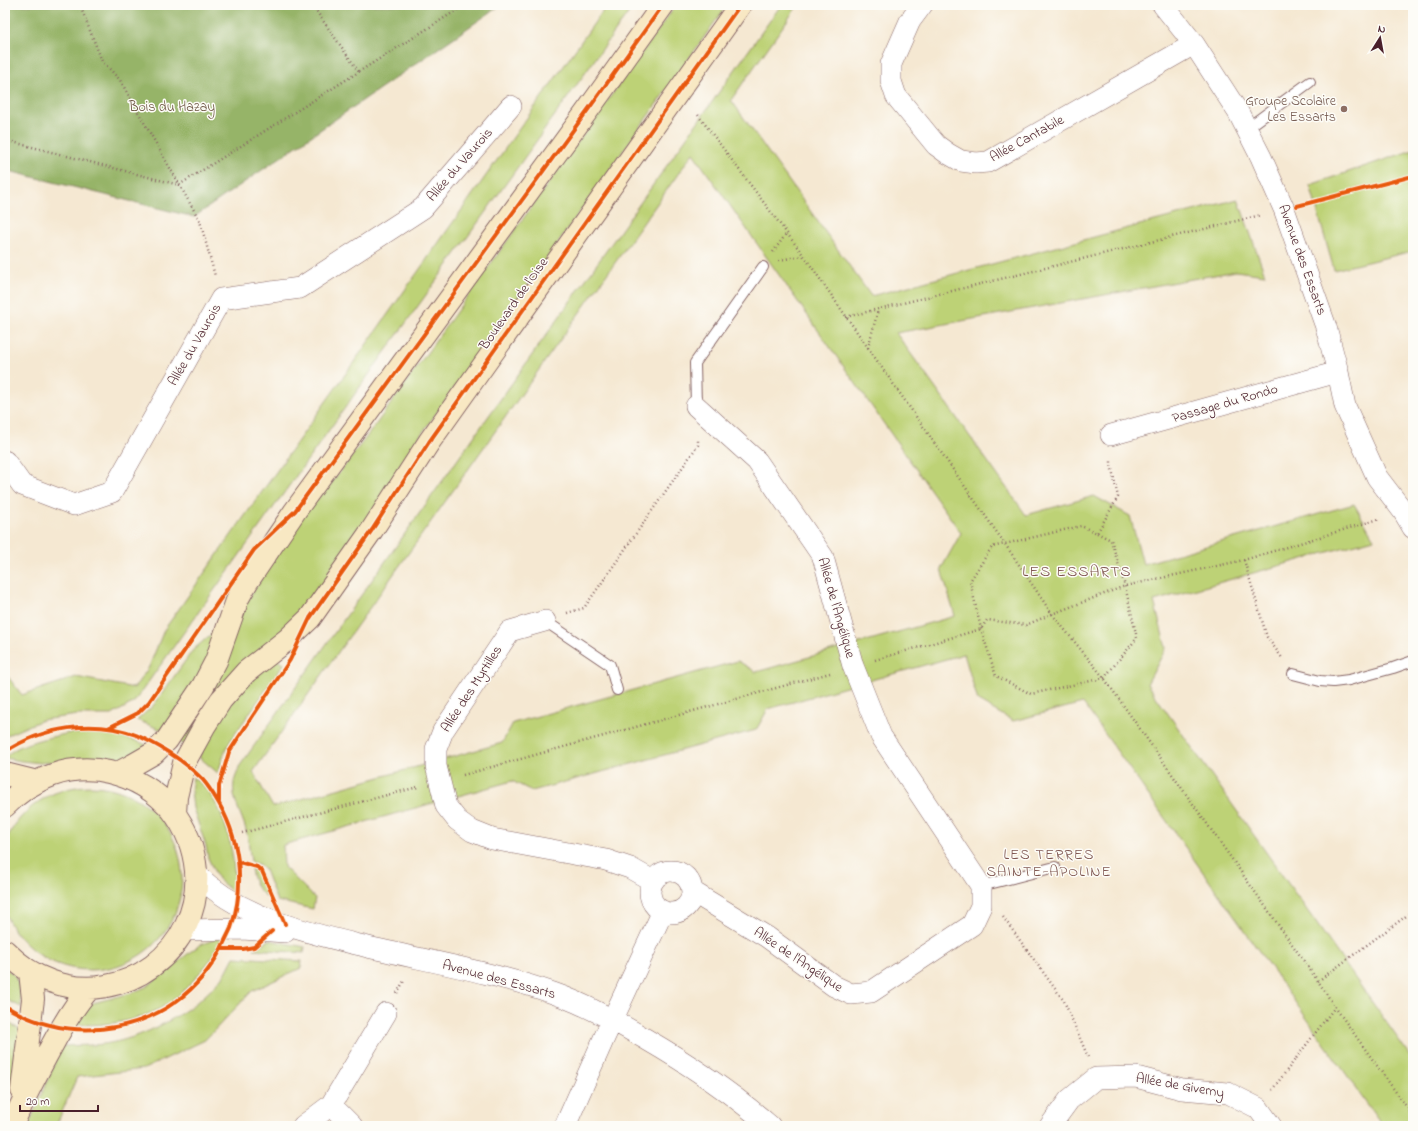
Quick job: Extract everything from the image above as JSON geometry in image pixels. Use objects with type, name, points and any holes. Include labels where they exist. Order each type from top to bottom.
[{"type":"main road","points":[[116,774],[150,756],[161,748],[167,740],[203,686],[216,662],[238,598],[295,510],[586,113],[663,5]]},
{"type":"main road","name":"Boulevard de l'Oise","points":[[175,814],[176,797],[184,763],[221,700],[246,672],[288,639],[310,618],[372,530],[429,442],[740,5]]},
{"type":"main road","points":[[5,806],[20,792],[37,782],[62,772],[98,770],[126,776],[149,789],[161,798],[175,814],[190,842],[196,874],[195,897],[190,914],[183,930],[167,954],[144,972],[118,983],[90,988],[69,986],[49,981],[30,972],[5,951]]},
{"type":"main road","points":[[5,774],[37,782]]},
{"type":"main road","points":[[16,1117],[32,1013],[33,988],[30,972]]},
{"type":"main road","points":[[16,1117],[44,1059],[70,1014],[90,988]]},
{"type":"street","name":"Allée Cantabile","points":[[922,5],[910,21],[891,64],[891,81],[896,96],[936,144],[947,153],[961,161],[976,163],[988,162],[1194,44]]},
{"type":"street","name":"Avenue des Essarts","points":[[1163,5],[1194,44],[1238,112],[1261,157],[1284,209],[1326,327],[1345,406],[1377,477],[1410,516]]},
{"type":"street","name":"Allée du Vaurois","points":[[5,461],[22,485],[74,505],[112,492],[221,299],[300,288],[423,208],[511,106]]},
{"type":"street","name":"Passage du Rondo","points":[[1111,435],[1338,372]]},
{"type":"street","name":"Allée de l'Angélique","points":[[692,892],[767,937],[834,986],[851,994],[871,992],[972,925],[981,906],[981,886],[881,736],[853,666],[823,557],[757,461],[696,406]]},
{"type":"street","name":"Allée des Myrtilles","points":[[545,621],[510,631],[443,731],[436,749],[436,766],[446,806],[457,820],[472,831],[492,839],[606,860],[630,868],[653,881]]},
{"type":"street","points":[[668,871],[680,873],[689,881],[692,892],[688,905],[683,910],[676,913],[670,913],[657,908],[652,902],[650,888],[657,876],[668,871]]},
{"type":"street","name":"Avenue des Essarts","points":[[196,874],[212,889],[242,908],[270,919],[314,934],[492,975],[554,994],[612,1019],[678,1058],[717,1084],[770,1126]]},
{"type":"street","points":[[565,1126],[612,1019],[663,911]]},
{"type":"street","name":"Avenue des Essarts","points":[[183,930],[256,930],[314,934]]},
{"type":"street","points":[[303,1126],[331,1105],[386,1013]]},
{"type":"street","name":"Allée de Giverny","points":[[1096,1078],[1136,1077],[1182,1089],[1228,1093],[1258,1108],[1272,1126]]},
{"type":"street","points":[[1050,1126],[1069,1100],[1096,1078]]},
{"type":"street","points":[[331,1105],[352,1126]]},
{"type":"lane","points":[[1246,129],[1310,82]]},
{"type":"lane","points":[[696,406],[696,363],[765,264]]},
{"type":"lane","points":[[545,621],[610,665],[617,690]]},
{"type":"lane","points":[[1293,674],[1320,681],[1333,682],[1349,680],[1413,661]]},
{"type":"lane","points":[[981,886],[1055,866]]},
{"type":"path","points":[[78,5],[81,8],[102,61],[120,80],[200,221],[221,299]]},
{"type":"path","points":[[312,5],[359,72]]},
{"type":"path","points":[[5,140],[179,185],[465,5]]},
{"type":"path","points":[[698,115],[804,256],[1005,544],[1052,614],[1104,678],[1413,1116]]},
{"type":"path","points":[[846,317],[1264,214]]},
{"type":"path","points":[[765,264],[787,233]]},
{"type":"path","points":[[765,264],[804,256]]},
{"type":"path","points":[[868,348],[878,310]]},
{"type":"path","points":[[545,621],[584,608],[698,445],[696,406]]},
{"type":"path","points":[[1097,533],[1118,497],[1111,466],[1111,435]]},
{"type":"path","points":[[242,833],[440,782],[853,666],[981,629],[987,620],[1026,625],[1125,586],[1244,560],[1410,516]]},
{"type":"path","points":[[1081,526],[1097,533],[1110,540],[1125,586],[1137,638],[1104,678],[1031,694],[996,676],[981,629],[970,581],[992,547],[1081,526]]},
{"type":"path","points":[[1244,560],[1267,637],[1293,674]]},
{"type":"path","points":[[981,886],[1064,1001],[1096,1078]]},
{"type":"path","points":[[1318,981],[1413,911]]},
{"type":"path","points":[[1258,1108],[1335,1007]]},
{"type":"green space","name":"Bois du Hazay","points":[[5,5],[501,5],[194,217],[5,170]]},
{"type":"green space","points":[[607,5],[634,5],[134,702],[112,715],[77,715],[42,720],[5,736],[5,673],[22,695],[76,677],[134,688],[149,667],[164,630]]},
{"type":"green space","points":[[676,5],[727,5],[403,460],[370,518],[313,601],[184,745],[175,739],[239,614],[304,510],[330,485],[374,427]]},
{"type":"green space","points":[[781,5],[798,5],[731,100],[871,296],[1238,199],[1265,275],[1236,271],[896,333],[1026,515],[1094,496],[1130,516],[1143,564],[1354,504],[1374,539],[1154,601],[1166,648],[1147,684],[1413,1060],[1413,1126],[1383,1126],[1083,703],[1013,721],[978,701],[964,654],[768,709],[756,730],[532,791],[512,781],[283,845],[284,867],[315,898],[313,909],[277,901],[265,870],[260,865],[251,861],[248,838],[237,806],[233,788],[239,767]],"holes":[[[693,153],[961,533],[941,569],[955,616],[756,672],[738,661],[513,723],[502,743],[273,807],[253,772]]]},
{"type":"green space","points":[[1413,150],[1413,251],[1334,270],[1310,185]]},
{"type":"green space","points":[[217,629],[207,663],[164,731],[137,720],[153,706],[193,650]]},
{"type":"green space","points":[[276,659],[284,664],[232,738],[225,751],[218,773],[199,757],[207,739],[235,696]]},
{"type":"green space","points":[[70,733],[118,736],[146,745],[136,755],[118,759],[81,758],[41,763],[5,758],[17,748],[34,741]]},
{"type":"green space","points":[[193,777],[205,788],[215,801],[226,826],[234,866],[235,894],[218,879],[208,858],[206,846],[193,808],[191,791]]},
{"type":"green space","points":[[81,786],[99,786],[125,793],[141,802],[155,813],[166,827],[175,843],[182,869],[182,887],[175,913],[166,929],[155,943],[133,959],[117,966],[99,970],[81,970],[63,966],[47,959],[32,949],[19,936],[9,921],[2,905],[-2,887],[-2,869],[2,851],[9,835],[19,820],[32,807],[47,797],[63,790]]},
{"type":"green space","points":[[251,868],[260,874],[268,898],[256,885]]},
{"type":"green space","points":[[216,939],[223,939],[209,962],[176,998],[165,1006],[140,1017],[126,1021],[85,1025],[72,1024],[83,1010],[93,1003],[131,993],[146,987],[194,949],[202,944]]},
{"type":"green space","points":[[269,940],[305,947],[304,953],[254,949]]},
{"type":"green space","points":[[234,957],[302,961],[301,968],[252,991],[205,1040],[144,1069],[77,1077],[56,1126],[28,1126],[62,1046],[110,1043],[156,1028],[171,1020],[199,1000],[224,976]]},
{"type":"green space","points":[[6,970],[11,972],[17,980],[20,991],[21,1007],[5,999]]},
{"type":"green space","points":[[5,1021],[21,1030],[17,1076],[5,1105]]},
{"type":"cycle path","points":[[108,728],[138,713],[149,702],[254,550],[295,511],[663,5]]},
{"type":"cycle path","points":[[219,802],[219,786],[229,752],[290,660],[310,618],[372,530],[429,442],[740,5]]},
{"type":"cycle path","points":[[1297,206],[1413,176]]},
{"type":"cycle path","points":[[5,752],[20,743],[35,737],[52,731],[69,728],[103,727],[120,730],[136,735],[152,743],[185,764],[206,783],[223,812],[230,828],[235,844],[239,877],[236,911],[231,928],[221,949],[202,978],[177,1001],[163,1010],[132,1023],[115,1027],[100,1029],[72,1029],[58,1027],[31,1019],[5,1006]]},
{"type":"cycle path","points":[[239,862],[257,867],[262,871],[285,924]]},
{"type":"cycle path","points":[[221,949],[243,949],[254,947],[272,931]]},
{"type":"place","name":"Groupe Scolaire Les Essarts","points":[[1344,109]]},
{"type":"district","name":"LES ESSARTS","points":[[1077,572]]},
{"type":"district","name":"LES TERRES SAINTE-APOLINE","points":[[1049,864]]}]
